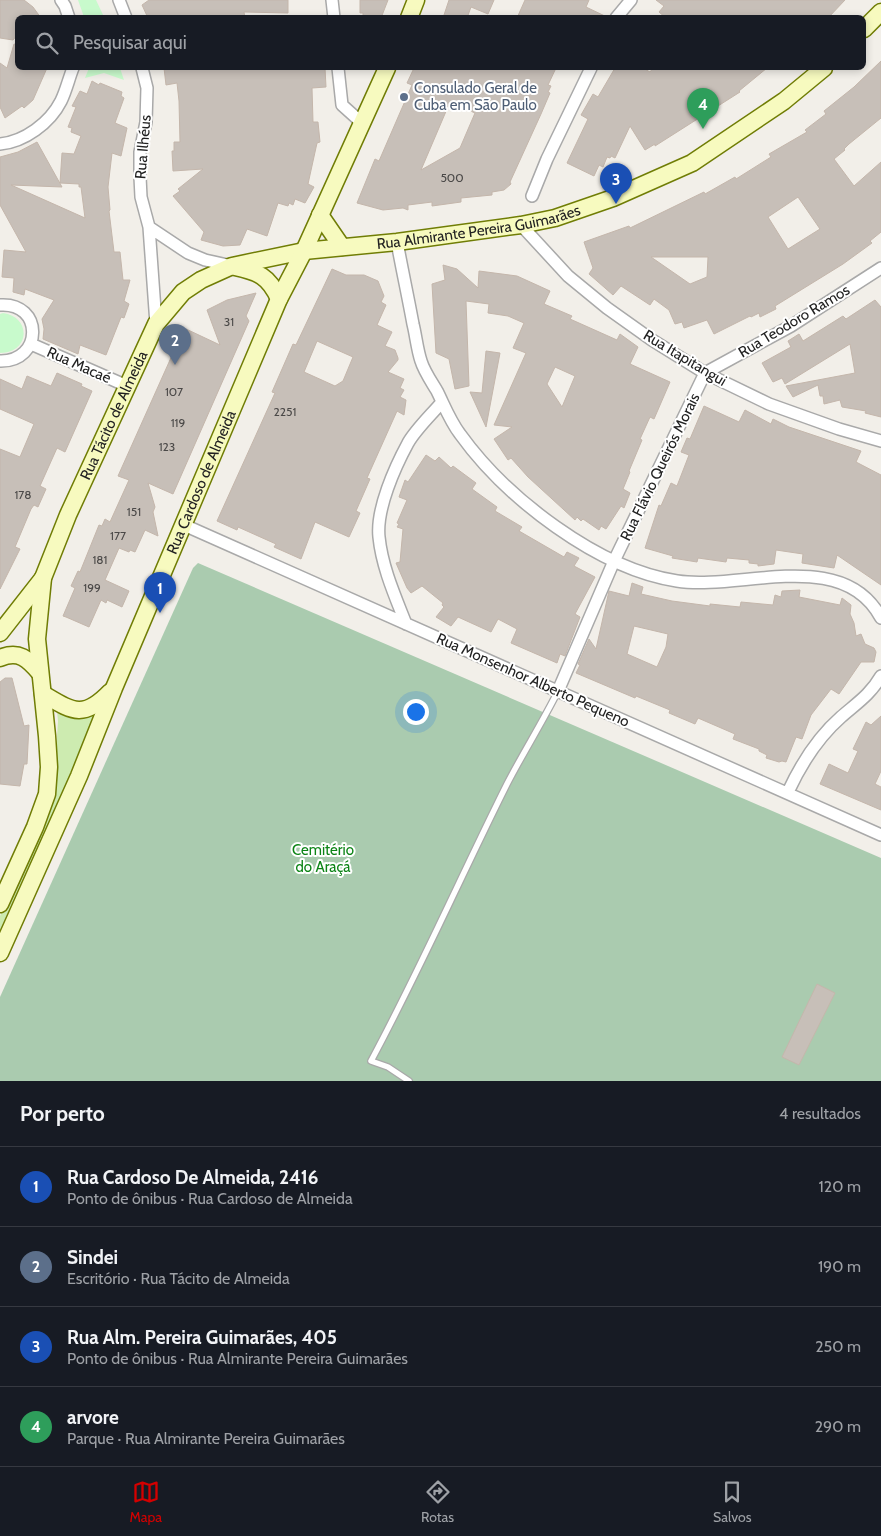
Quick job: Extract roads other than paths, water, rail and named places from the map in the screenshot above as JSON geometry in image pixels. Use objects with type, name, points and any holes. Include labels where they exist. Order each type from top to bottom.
[{"type":"main road","points":[[410,15],[416,0]]},
{"type":"main road","points":[[866,27],[881,12]]},
{"type":"main road","name":"Rua Cardoso de Almeida","points":[[0,953],[79,776],[114,688],[279,298],[304,251],[386,70]]},
{"type":"main road","name":"Rua Almirante Pereira Guimarães","points":[[304,251],[397,242],[521,225],[555,218],[614,198],[692,163],[784,101],[822,70]]},
{"type":"main road","points":[[320,215],[342,247]]},
{"type":"main road","name":"Rua Tácito de Almeida","points":[[40,673],[37,639],[43,578],[68,515],[156,324],[183,292],[201,280],[232,266],[304,251]]},
{"type":"main road","points":[[232,266],[254,271],[265,278],[274,287],[279,298]]},
{"type":"main road","points":[[0,633],[43,578]]},
{"type":"main road","points":[[0,658],[10,654],[19,656],[30,661],[40,673],[49,767],[47,794],[35,827],[0,904]]},
{"type":"main road","points":[[43,694],[66,708],[84,710],[99,704],[114,688]]},
{"type":"street","points":[[61,0],[68,15]]},
{"type":"street","points":[[119,0],[125,15]]},
{"type":"street","points":[[332,0],[334,15]]},
{"type":"street","points":[[617,15],[621,0]]},
{"type":"street","points":[[618,15],[631,0]]},
{"type":"street","points":[[0,144],[27,136],[46,121],[61,101],[71,70]]},
{"type":"street","name":"Rua Ilhéus","points":[[142,70],[147,88],[146,122],[140,152],[141,197],[149,227],[156,324]]},
{"type":"street","points":[[338,70],[342,105],[362,123]]},
{"type":"street","points":[[532,196],[547,159],[590,70]]},
{"type":"street","name":"Rua Itapitangui","points":[[521,225],[568,276],[607,308],[652,340],[705,373],[769,404],[840,430],[881,441]]},
{"type":"street","points":[[149,227],[188,252],[205,260],[232,266]]},
{"type":"street","points":[[397,242],[421,361],[442,402],[459,433],[485,465],[545,519],[576,542],[614,561],[656,577],[678,582],[697,583],[790,576],[820,578],[843,583],[860,593],[881,618]]},
{"type":"street","name":"Rua Teodoro Ramos","points":[[705,373],[791,326],[881,268]]},
{"type":"street","points":[[0,305],[17,306],[28,316],[33,329],[31,344],[21,356],[0,361]]},
{"type":"street","name":"Rua Macaé","points":[[31,344],[126,386]]},
{"type":"street","name":"Rua Flávio Queirós Morais","points":[[558,691],[614,561],[705,373]]},
{"type":"street","points":[[406,624],[389,582],[382,556],[379,519],[382,504],[409,442],[442,402]]},
{"type":"street","name":"Rua Monsenhor Alberto Pequeno","points":[[184,525],[881,835]]},
{"type":"street","points":[[788,792],[801,764],[815,744],[840,717],[861,702],[881,676]]},
{"type":"lane","points":[[409,1081],[371,1060],[398,1011],[508,782],[558,691]]},
{"type":"place","name":"Consulado Geral de Cuba em São Paulo","points":[[404,97]]},
{"type":"place","name":"arvore","points":[[703,129]]},
{"type":"place","name":"Rua Alm. Pereira Guimarães, 405","points":[[616,204]]},
{"type":"place","name":"Sindei","points":[[175,365]]},
{"type":"place","name":"Rua Cardoso De Almeida, 2416","points":[[160,613]]},
{"type":"park label","name":"Cemitério do Araçá","points":[[323,858]]}]
